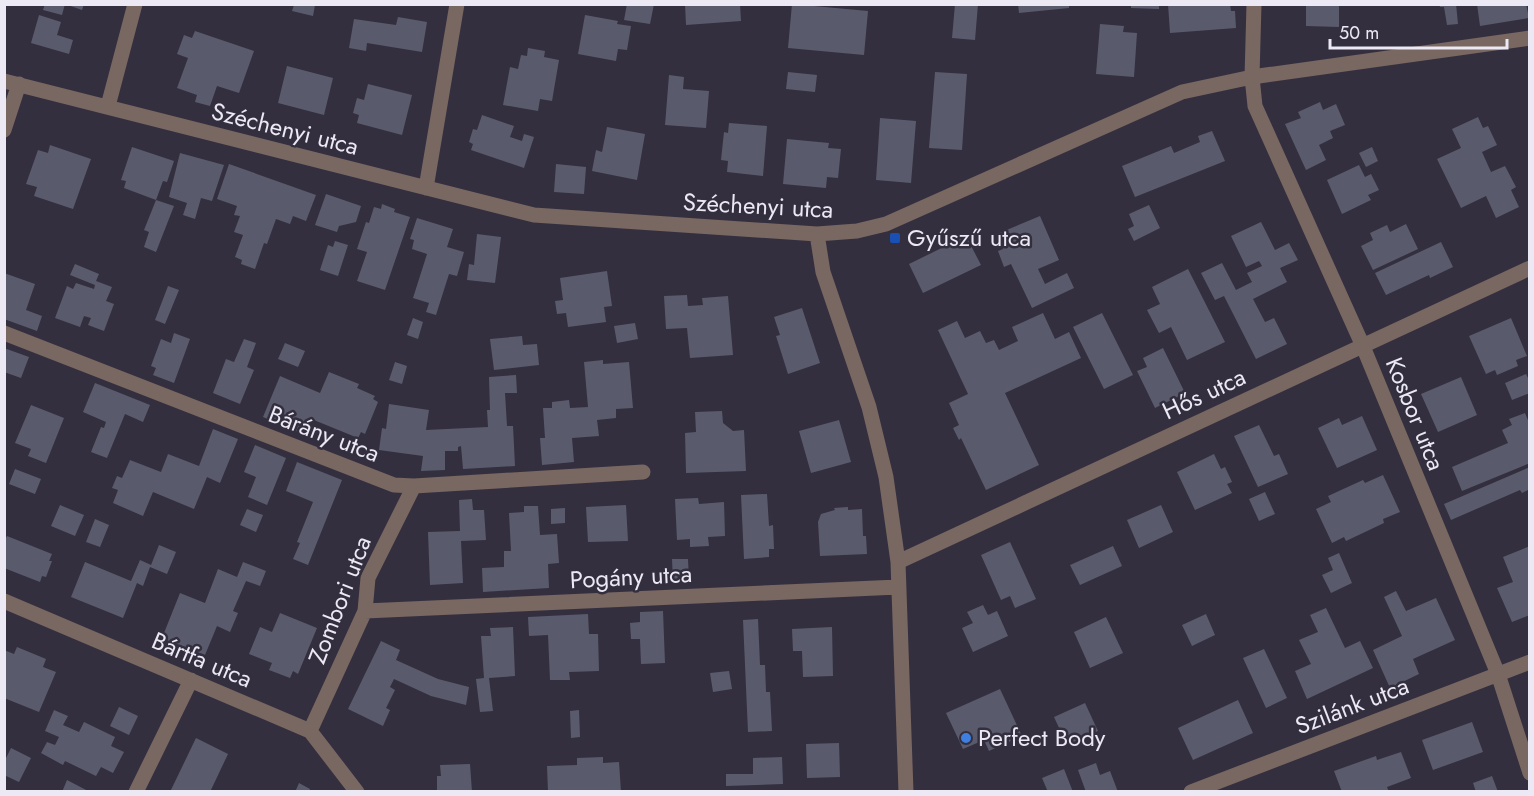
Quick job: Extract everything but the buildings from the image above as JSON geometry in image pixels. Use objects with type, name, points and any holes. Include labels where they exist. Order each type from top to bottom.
[{"type":"street","points":[[108,106],[135,4]]},
{"type":"street","points":[[426,188],[458,4]]},
{"type":"street","name":"Kosbor utca","points":[[1254,4],[1252,77],[1255,106],[1362,345],[1498,674],[1530,773]]},
{"type":"street","name":"Széchenyi utca","points":[[12,82],[534,215],[817,234],[857,231],[886,224],[1182,92],[1252,77],[1530,38]]},
{"type":"street","points":[[4,130],[12,82]]},
{"type":"street","points":[[817,234],[823,272],[869,407],[886,477],[898,562],[906,792]]},
{"type":"street","name":"Hős utca","points":[[898,562],[1530,268]]},
{"type":"street","name":"Bárány utca","points":[[4,333],[394,485],[414,486],[643,472]]},
{"type":"street","name":"Zombori utca","points":[[310,731],[365,611],[368,578],[414,486]]},
{"type":"street","name":"Pogány utca","points":[[365,611],[898,587]]},
{"type":"street","name":"Bártfa utca","points":[[4,602],[310,731],[357,792]]},
{"type":"street","name":"Szilánk utca","points":[[1191,792],[1530,662]]},
{"type":"street","points":[[136,792],[191,680]]},
{"type":"place","name":"Gyűszű utca","points":[[895,238]]},
{"type":"place","name":"Perfect Body","points":[[966,738]]}]
